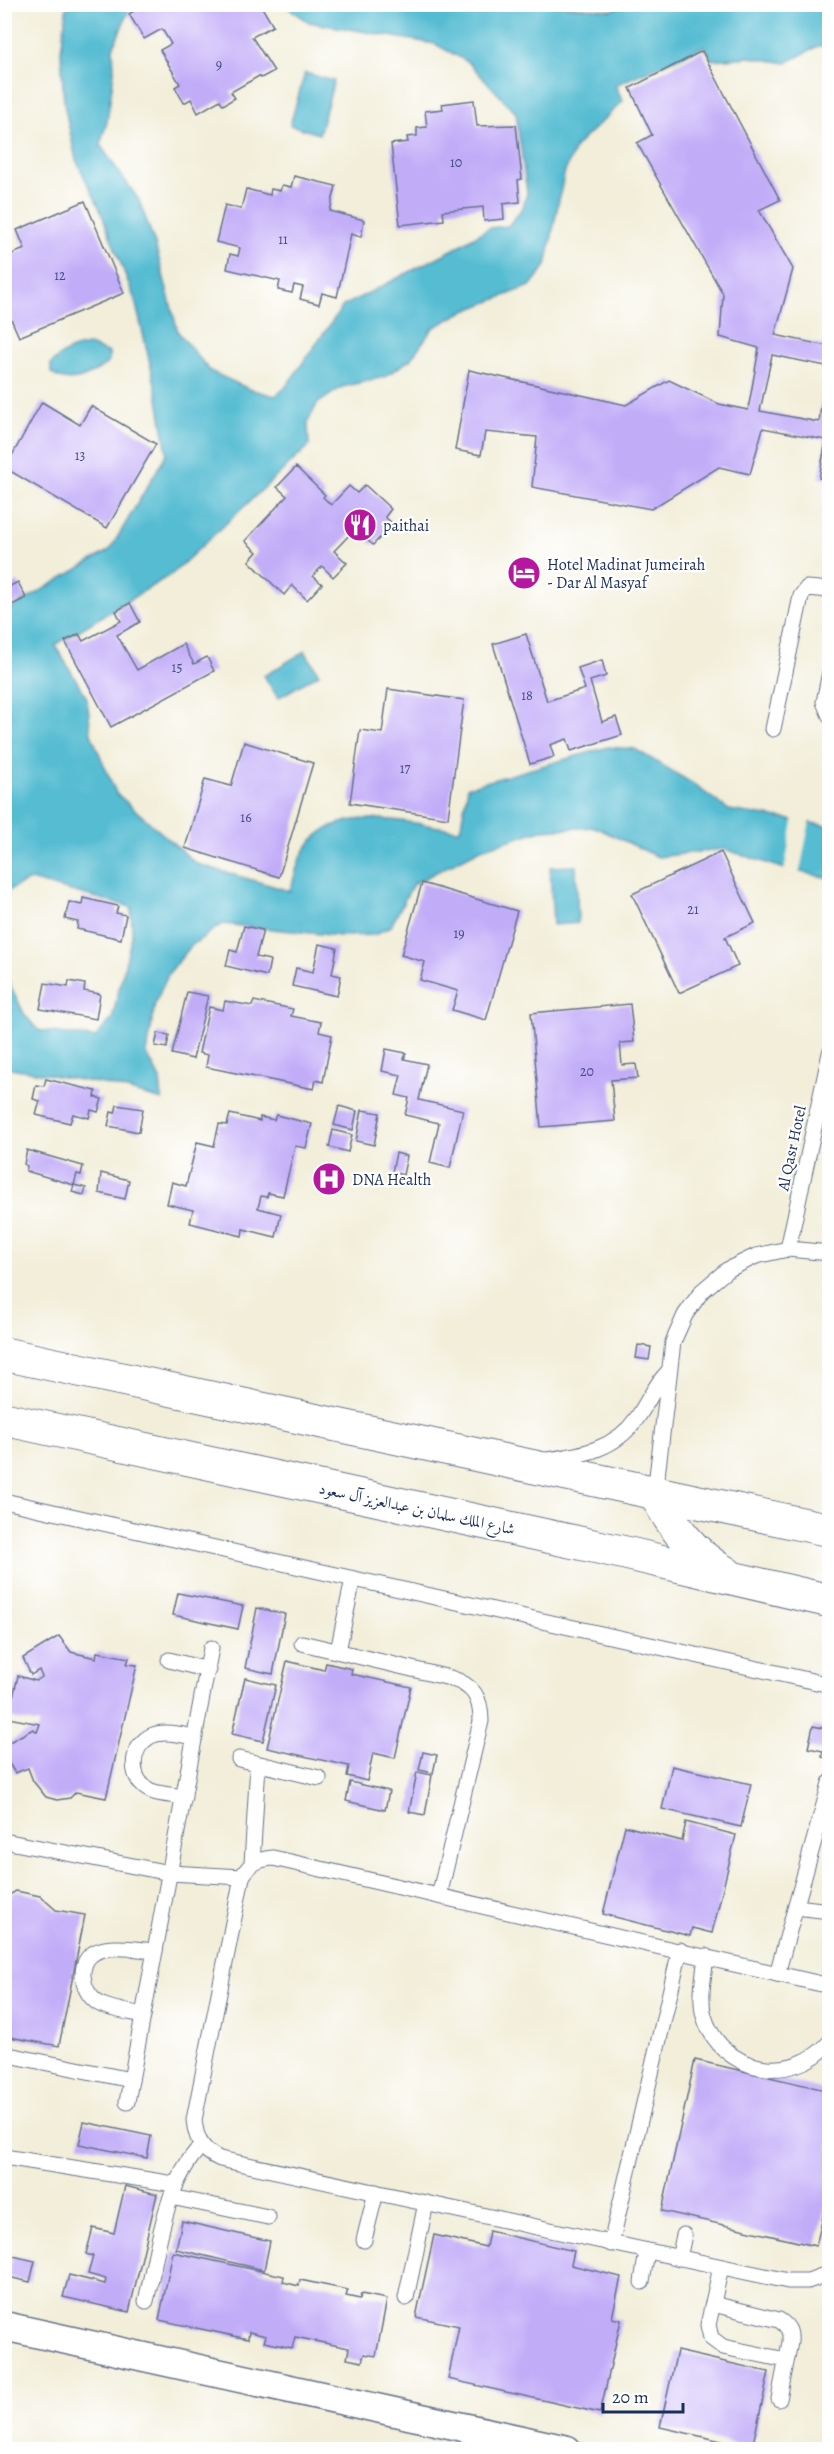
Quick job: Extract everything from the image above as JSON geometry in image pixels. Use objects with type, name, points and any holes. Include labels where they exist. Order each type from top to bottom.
[{"type":"main road","points":[[4,1354],[830,1530]]},
{"type":"main road","name":"شارع الملك سلمان بن عبدالعزيز آل سعود","points":[[4,1419],[621,1552],[830,1601]]},
{"type":"main road","points":[[654,1493],[681,1535],[693,1548],[719,1569],[742,1581]]},
{"type":"street","points":[[4,2326],[567,2450]]},
{"type":"lane","points":[[773,729],[801,596],[807,588],[830,590]]},
{"type":"lane","points":[[830,672],[824,702],[830,716]]},
{"type":"lane","name":"Al Qasr Hotel","points":[[788,1250],[830,1053]]},
{"type":"lane","points":[[654,1493],[673,1342],[685,1316],[702,1291],[727,1270],[756,1256],[788,1250],[830,1253]]},
{"type":"lane","points":[[518,1464],[576,1456],[608,1445],[637,1419],[652,1389],[668,1372]]},
{"type":"lane","points":[[4,1501],[830,1685]]},
{"type":"lane","points":[[338,1652],[353,1579]]},
{"type":"lane","points":[[302,1643],[450,1678],[464,1682],[475,1692],[481,1706],[481,1721],[439,1896]]},
{"type":"lane","points":[[127,2103],[211,1648]]},
{"type":"lane","points":[[169,1660],[208,1670]]},
{"type":"lane","points":[[184,1797],[151,1791],[141,1782],[134,1770],[134,1757],[139,1744],[150,1736],[163,1733],[195,1737]]},
{"type":"lane","points":[[239,1759],[319,1778]]},
{"type":"lane","points":[[258,1764],[252,1864],[242,1877],[194,2120],[195,2134],[201,2146],[220,2158],[788,2281],[808,2281],[830,2273]]},
{"type":"lane","points":[[777,1974],[796,1907],[823,1832],[830,1783]]},
{"type":"lane","points":[[4,1841],[170,1873],[242,1877]]},
{"type":"lane","points":[[252,1864],[273,1858],[830,1986]]},
{"type":"lane","points":[[796,1907],[830,1911]]},
{"type":"lane","points":[[143,2015],[100,2005],[87,1990],[83,1970],[89,1958],[100,1950],[112,1947],[155,1952]]},
{"type":"lane","points":[[611,2244],[680,1950]]},
{"type":"lane","points":[[706,1956],[702,1997],[704,2015],[711,2032],[735,2059],[770,2070],[788,2068],[806,2062],[821,2052],[830,2042]]},
{"type":"lane","points":[[4,2055],[131,2080]]},
{"type":"lane","points":[[146,2301],[173,2190],[191,2157],[201,2146]]},
{"type":"lane","points":[[4,2157],[173,2190],[268,2217]]},
{"type":"lane","points":[[364,2240],[376,2192]]},
{"type":"lane","points":[[406,2298],[426,2203]]},
{"type":"lane","points":[[679,2258],[684,2235]]},
{"type":"lane","points":[[642,2282],[647,2251]]},
{"type":"lane","points":[[721,2267],[708,2332],[716,2344],[786,2360]]},
{"type":"lane","points":[[712,2304],[779,2320],[786,2325],[791,2333],[779,2399]]},
{"type":"water","points":[[543,4],[612,10],[626,4],[829,5],[829,44],[816,47],[786,63],[750,57],[712,60],[705,46],[615,85],[623,101],[576,146],[564,174],[546,266],[530,286],[460,313],[433,328],[410,360],[384,377],[342,387],[317,404],[308,422],[309,446],[172,574],[55,645],[87,698],[91,734],[116,793],[197,864],[290,891],[302,855],[315,837],[332,826],[352,820],[373,819],[396,820],[460,830],[468,787],[608,747],[635,749],[690,782],[729,810],[829,826],[829,878],[782,868],[724,849],[658,857],[595,827],[542,830],[481,849],[413,884],[391,926],[375,935],[341,936],[222,924],[191,946],[169,973],[155,1003],[147,1054],[160,1079],[162,1100],[109,1085],[5,1067],[5,975],[25,1015],[38,1030],[95,1038],[112,1019],[132,935],[131,907],[30,880],[7,891],[5,896],[5,612],[110,550],[167,453],[157,393],[135,300],[99,207],[76,160],[64,104],[61,51],[67,5],[131,5],[113,48],[114,72],[107,122],[100,145],[139,200],[155,244],[178,332],[210,371],[249,389],[275,396],[285,388],[343,306],[454,249],[489,228],[508,226],[523,207],[527,193],[516,113],[468,62],[435,44],[309,22],[284,5]]},
{"type":"water","points":[[305,73],[334,81],[319,134],[290,125]]},
{"type":"water","points":[[89,345],[109,353],[109,362],[88,375],[73,380],[51,373],[51,364],[60,356],[73,349]]},
{"type":"water","points":[[305,651],[319,674],[278,698],[264,676]]},
{"type":"water","points":[[576,866],[578,923],[553,925],[550,867]]},
{"type":"pier","points":[[794,817],[810,820],[799,875],[784,871]]},
{"type":"building","points":[[145,4],[260,4],[273,26],[252,37],[274,71],[261,78],[259,76],[231,92],[235,98],[223,105],[220,100],[198,113],[191,99],[184,103],[175,87],[180,84],[160,50],[171,44],[162,29],[144,39],[129,14]]},
{"type":"building","points":[[702,51],[780,200],[759,210],[793,269],[775,335],[827,346],[830,339],[830,479],[819,478],[826,440],[763,428],[750,474],[719,467],[651,509],[532,487],[537,437],[485,432],[481,455],[455,450],[469,370],[626,405],[669,380],[719,404],[748,410],[759,348],[720,337],[723,294],[637,143],[652,135],[630,88]],"holes":[[[772,355],[826,366],[819,422],[760,411]]]},
{"type":"building","points":[[474,100],[477,126],[516,125],[522,179],[518,180],[520,202],[503,204],[504,219],[484,221],[483,207],[443,211],[444,220],[400,225],[391,144],[408,142],[407,137],[417,136],[417,128],[427,127],[425,111],[443,109],[442,104]]},
{"type":"building","points":[[294,176],[336,186],[330,211],[364,220],[361,237],[351,234],[337,297],[322,293],[319,304],[300,299],[303,287],[294,285],[292,293],[278,290],[280,281],[227,269],[230,254],[238,256],[240,248],[216,242],[225,205],[241,209],[246,189],[270,195],[271,189],[280,191],[282,185],[291,187]]},
{"type":"building","points":[[85,201],[124,293],[19,337],[4,303],[4,257],[25,249],[17,230]]},
{"type":"building","points":[[42,402],[80,425],[91,406],[156,444],[107,528],[5,468]]},
{"type":"building","points":[[296,467],[325,495],[323,497],[331,505],[349,486],[357,493],[365,485],[391,509],[385,517],[393,524],[373,545],[355,529],[334,551],[347,563],[333,577],[322,566],[313,576],[322,584],[307,600],[292,585],[284,595],[249,561],[257,552],[245,541],[287,496],[277,487]]},
{"type":"building","points":[[18,582],[26,598],[4,609],[4,589]]},
{"type":"building","points":[[130,603],[140,622],[117,635],[137,670],[183,644],[194,664],[207,657],[214,671],[111,727],[65,641],[79,634],[83,641],[121,621],[116,611]]},
{"type":"building","points":[[526,634],[547,701],[585,689],[578,668],[602,660],[606,676],[590,681],[602,722],[616,717],[622,735],[571,751],[567,739],[550,745],[554,757],[530,764],[493,644]]},
{"type":"building","points":[[388,689],[464,700],[448,818],[350,803],[360,730],[382,733]]},
{"type":"building","points":[[244,742],[313,763],[279,877],[185,848],[205,779],[231,786]]},
{"type":"building","points":[[721,852],[755,923],[725,937],[738,966],[679,993],[632,894]]},
{"type":"building","points":[[422,883],[517,911],[486,1020],[452,1010],[458,991],[420,980],[425,962],[401,955]]},
{"type":"building","points":[[83,898],[118,906],[116,913],[126,915],[121,939],[77,929],[78,922],[65,919],[69,902],[82,905]]},
{"type":"building","points":[[244,926],[263,930],[256,957],[270,960],[267,976],[226,966],[230,950],[237,952]]},
{"type":"building","points":[[319,944],[337,948],[332,974],[341,976],[337,996],[292,986],[296,968],[313,972]]},
{"type":"building","points":[[69,981],[85,984],[84,991],[100,994],[96,1019],[40,1009],[45,983],[68,987]]},
{"type":"building","points":[[187,992],[208,996],[193,1059],[172,1054]]},
{"type":"building","points":[[225,1001],[252,1006],[254,1001],[293,1009],[291,1016],[321,1022],[319,1032],[332,1035],[323,1082],[316,1080],[314,1089],[206,1067],[208,1055],[199,1053],[209,1007],[223,1010]]},
{"type":"building","points":[[630,1004],[634,1042],[620,1043],[622,1065],[636,1064],[638,1078],[611,1080],[615,1121],[541,1127],[531,1013]]},
{"type":"building","points":[[158,1033],[169,1035],[167,1048],[155,1046]]},
{"type":"building","points":[[386,1049],[406,1053],[404,1059],[427,1064],[419,1100],[463,1110],[450,1168],[430,1163],[439,1123],[405,1115],[409,1098],[396,1095],[401,1075],[382,1071]]},
{"type":"building","points":[[46,1079],[96,1091],[95,1097],[102,1099],[98,1112],[91,1110],[89,1118],[73,1114],[70,1123],[36,1115],[40,1101],[33,1099],[36,1085],[44,1086]]},
{"type":"building","points":[[117,1105],[143,1109],[139,1132],[108,1126],[111,1112],[115,1113]]},
{"type":"building","points":[[339,1106],[357,1111],[353,1130],[334,1125]]},
{"type":"building","points":[[362,1110],[380,1113],[374,1145],[356,1141]]},
{"type":"building","points":[[230,1114],[260,1121],[260,1117],[274,1120],[276,1115],[312,1124],[306,1148],[295,1146],[283,1196],[268,1193],[267,1197],[261,1196],[258,1208],[281,1214],[276,1237],[243,1229],[242,1236],[190,1223],[193,1210],[167,1204],[172,1182],[186,1186],[197,1142],[214,1146],[219,1124],[227,1125]]},
{"type":"building","points":[[333,1130],[352,1135],[348,1152],[329,1147]]},
{"type":"building","points":[[27,1150],[83,1166],[81,1175],[77,1174],[74,1185],[26,1171],[27,1166],[24,1164]]},
{"type":"building","points":[[396,1153],[407,1156],[403,1175],[392,1172]]},
{"type":"building","points":[[101,1173],[129,1180],[125,1199],[99,1193]]},
{"type":"building","points":[[74,1185],[86,1188],[84,1195],[72,1192]]},
{"type":"building","points":[[638,1345],[651,1347],[649,1360],[636,1358]]},
{"type":"building","points":[[178,1593],[243,1606],[238,1629],[173,1615]]},
{"type":"building","points":[[257,1608],[285,1614],[273,1674],[245,1668]]},
{"type":"building","points":[[59,1636],[71,1652],[96,1658],[97,1652],[129,1658],[127,1664],[137,1665],[106,1798],[76,1792],[70,1798],[57,1800],[46,1797],[33,1781],[28,1768],[15,1773],[4,1756],[4,1745],[33,1729],[37,1732],[40,1724],[8,1718],[18,1676],[36,1681],[42,1677],[39,1670],[31,1675],[23,1658]]},
{"type":"building","points":[[287,1661],[324,1670],[326,1663],[352,1669],[351,1674],[411,1687],[395,1758],[373,1753],[367,1781],[347,1776],[349,1766],[267,1748]]},
{"type":"building","points":[[245,1678],[276,1685],[263,1741],[232,1734]]},
{"type":"building","points":[[829,1722],[830,1759],[822,1757],[823,1751],[808,1748],[813,1726],[827,1729]]},
{"type":"building","points":[[423,1752],[437,1755],[433,1773],[419,1770]]},
{"type":"building","points":[[672,1766],[751,1784],[741,1827],[662,1809]]},
{"type":"building","points":[[417,1772],[432,1775],[425,1815],[409,1812]]},
{"type":"building","points":[[350,1782],[389,1791],[385,1810],[346,1801]]},
{"type":"building","points":[[686,1822],[736,1835],[712,1933],[692,1928],[690,1936],[603,1914],[625,1826],[682,1841]]},
{"type":"building","points":[[16,1891],[40,1896],[56,1910],[85,1915],[59,2046],[4,2036],[4,1898]]},
{"type":"building","points":[[695,2060],[830,2091],[830,2187],[816,2246],[662,2211]]},
{"type":"building","points":[[84,2122],[151,2136],[147,2158],[79,2144]]},
{"type":"building","points":[[125,2186],[157,2194],[129,2312],[63,2297],[69,2275],[105,2284],[106,2279],[88,2274],[93,2256],[86,2254],[93,2228],[114,2233]]},
{"type":"building","points":[[182,2221],[270,2241],[264,2270],[176,2249]]},
{"type":"building","points":[[489,2231],[574,2251],[571,2265],[621,2277],[612,2318],[621,2320],[600,2413],[448,2379],[459,2326],[416,2317],[434,2235],[486,2247]]},
{"type":"building","points":[[173,2252],[284,2276],[283,2282],[299,2286],[300,2280],[348,2290],[346,2296],[360,2299],[361,2294],[387,2299],[376,2356],[364,2354],[362,2362],[347,2359],[349,2348],[295,2337],[292,2348],[264,2342],[266,2336],[249,2332],[248,2339],[159,2320]]},
{"type":"building","points":[[13,2256],[35,2261],[30,2282],[8,2277]]},
{"type":"building","points":[[677,2351],[769,2372],[752,2448],[660,2427]]},
{"type":"place","name":"paithai","points":[[360,525]]},
{"type":"place","name":"Hotel Madinat Jumeirah - Dar Al Masyaf","points":[[524,573]]},
{"type":"place","name":"DNA Health","points":[[329,1179]]}]
